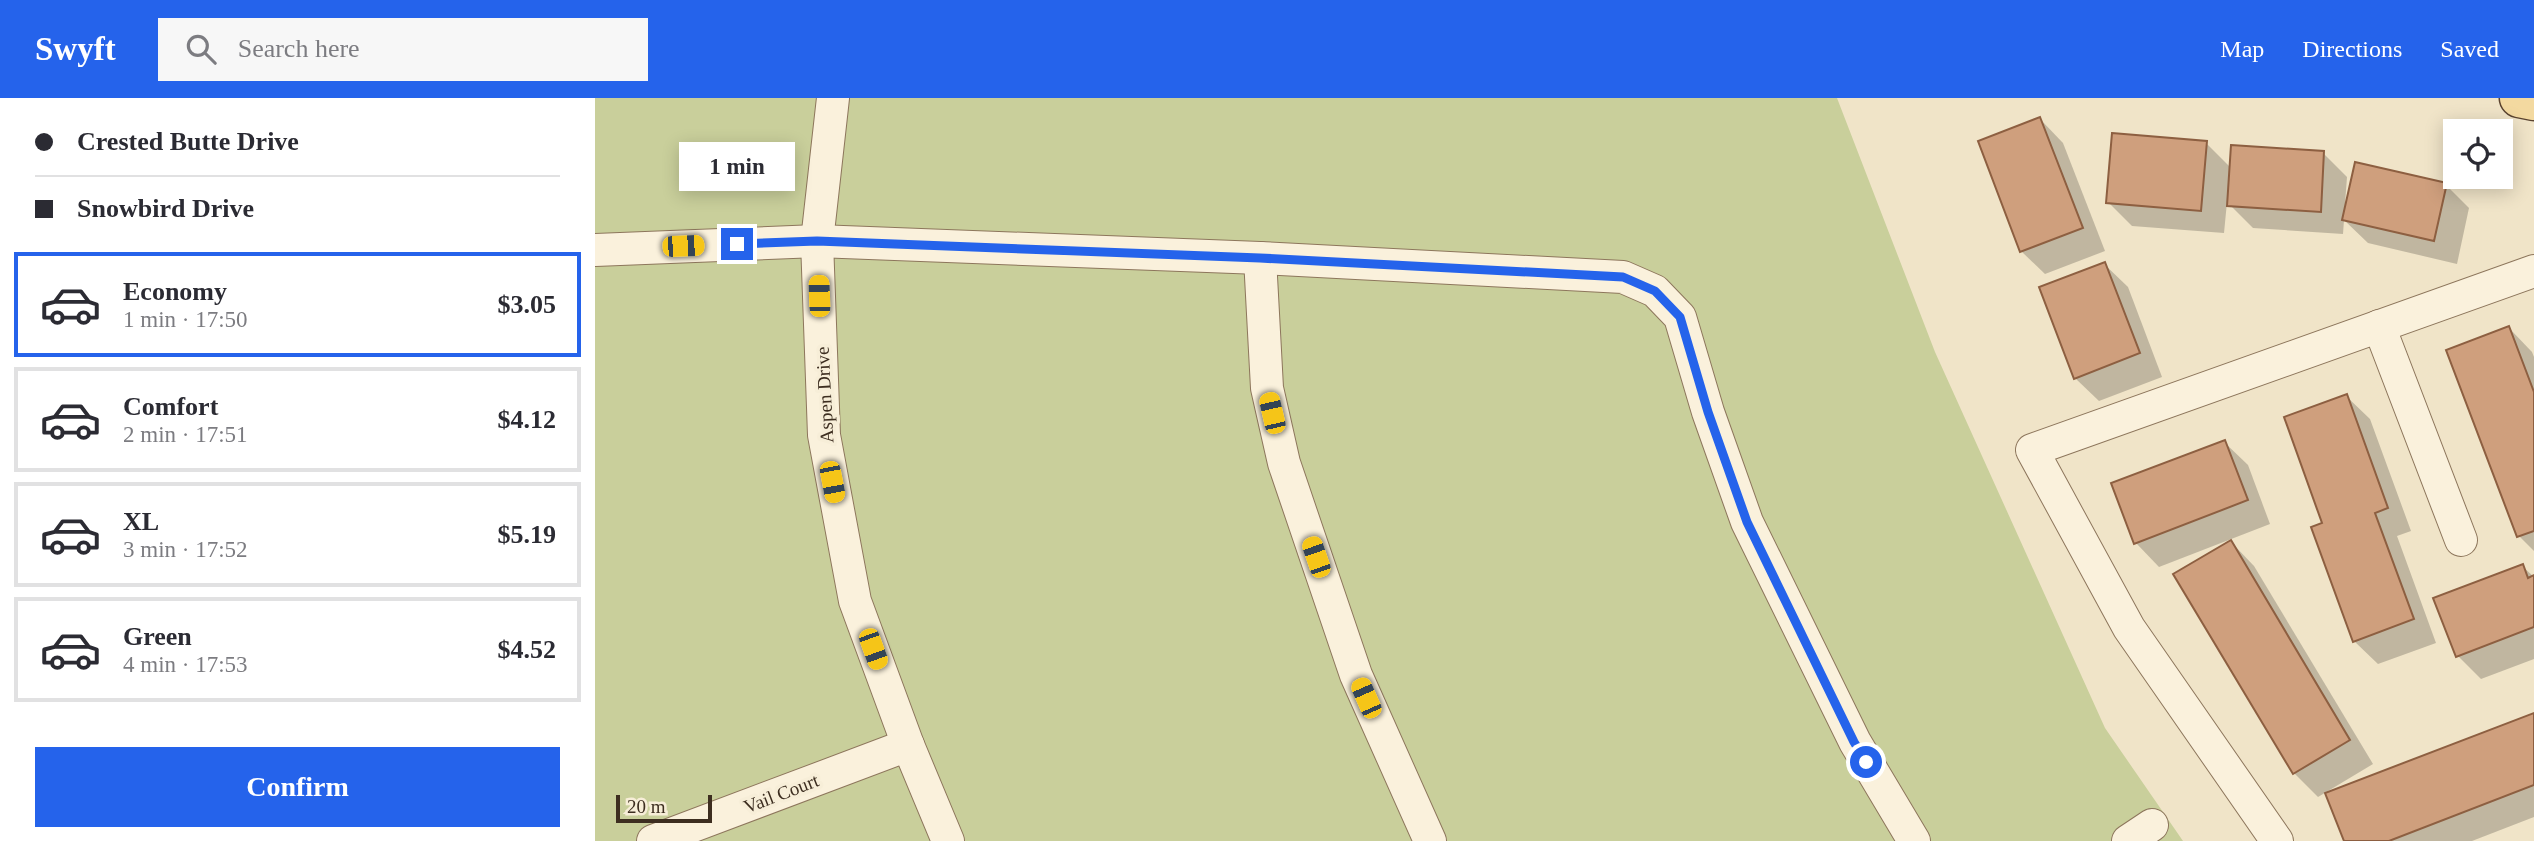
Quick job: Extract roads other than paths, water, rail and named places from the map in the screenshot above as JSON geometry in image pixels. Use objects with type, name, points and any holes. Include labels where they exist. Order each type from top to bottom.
[{"type":"main road","points":[[2519,98],[2534,101]]},
{"type":"street","name":"Aspen Drive","points":[[833,98],[817,241],[824,435],[855,601],[908,745],[948,841]]},
{"type":"street","points":[[595,250],[817,241],[1260,258],[1623,277],[1655,291],[1680,317],[1708,412],[1747,522],[1854,742],[1914,841]]},
{"type":"street","points":[[1260,258],[1266,388],[1284,463],[1356,675],[1430,841]]},
{"type":"street","points":[[2277,841],[2129,628],[2032,450],[2534,271]]},
{"type":"street","points":[[2379,326],[2461,540]]},
{"type":"street","name":"Vail Court","points":[[653,841],[908,745]]}]
